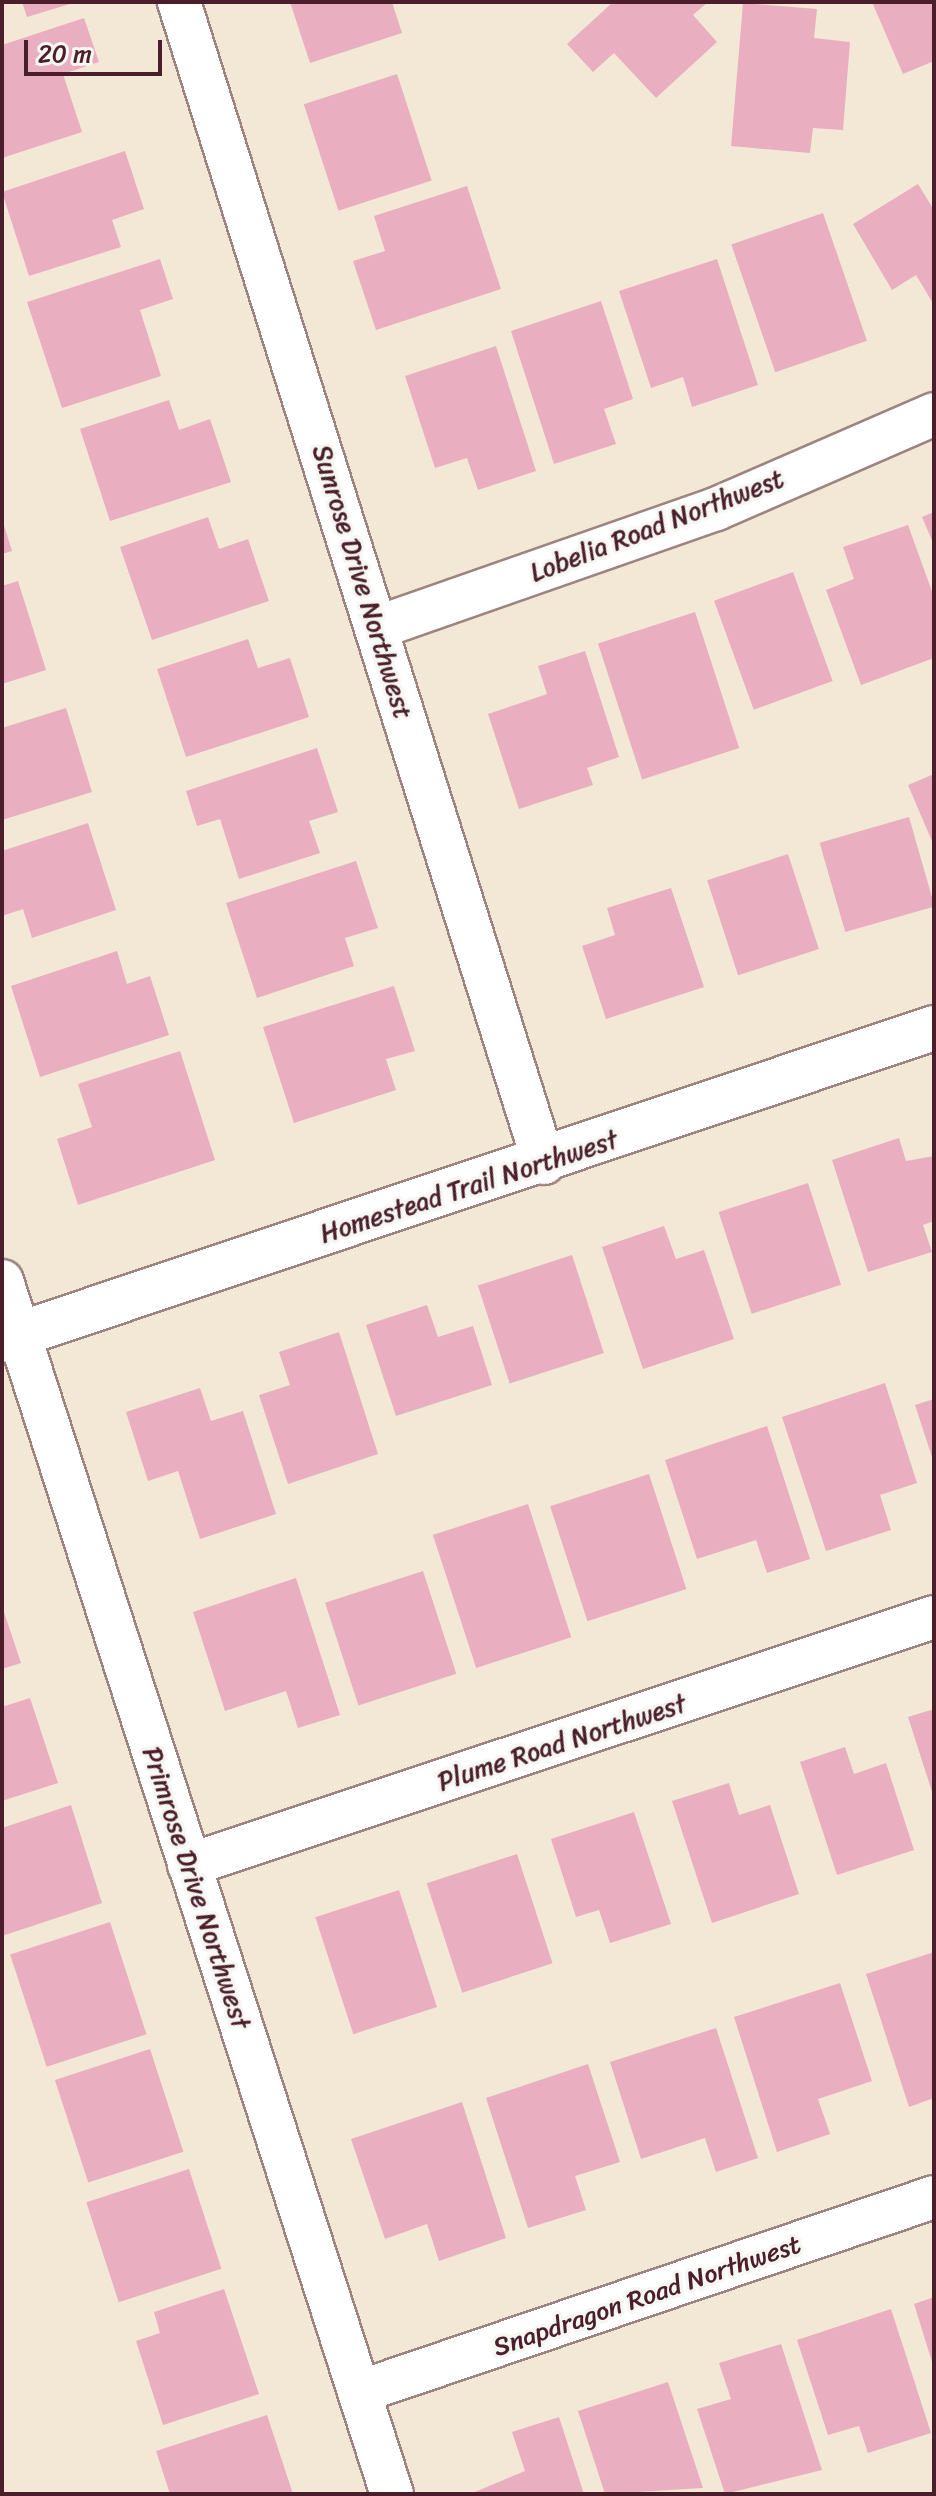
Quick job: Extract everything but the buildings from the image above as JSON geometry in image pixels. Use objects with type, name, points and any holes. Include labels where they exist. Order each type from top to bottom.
[{"type":"street","name":"Sunrose Drive Northwest","points":[[179,2],[544,1163]]},
{"type":"street","name":"Lobelia Road Northwest","points":[[376,628],[716,509],[934,414]]},
{"type":"street","name":"Homestead Trail Northwest","points":[[10,1337],[544,1163],[934,1028]]},
{"type":"street","name":"Primrose Drive Northwest","points":[[2,1281],[10,1337],[189,1865],[392,2494]]},
{"type":"street","name":"Plume Road Northwest","points":[[189,1865],[934,1617]]},
{"type":"street","name":"Snapdragon Road Northwest","points":[[359,2392],[934,2197]]}]
